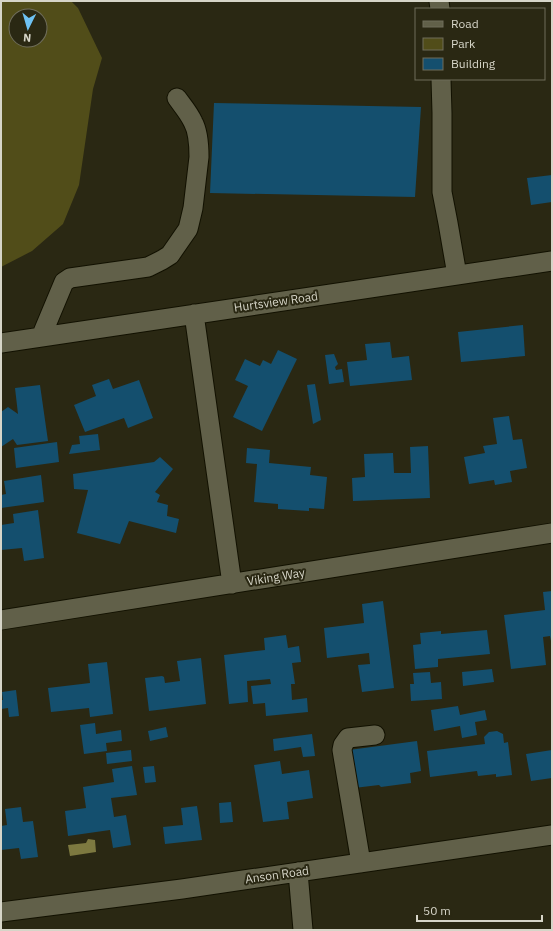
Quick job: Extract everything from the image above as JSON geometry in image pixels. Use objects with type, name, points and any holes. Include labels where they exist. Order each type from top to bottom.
[{"type":"street","points":[[442,80],[442,192],[457,275]]},
{"type":"street","points":[[41,337],[64,282],[70,278],[148,267],[170,255],[188,229],[193,208],[199,152],[193,121],[177,98]]},
{"type":"street","name":"Hurtsview Road","points":[[1,343],[552,261]]},
{"type":"street","points":[[194,314],[232,584]]},
{"type":"street","name":"Viking Way","points":[[1,620],[552,533]]},
{"type":"street","points":[[361,863],[342,750],[343,745],[348,738],[375,735]]},
{"type":"street","name":"Anson Road","points":[[1,912],[182,889],[552,835]]},
{"type":"street","points":[[298,872],[302,930]]},
{"type":"green space","points":[[1,1],[71,1],[78,8],[102,58],[93,89],[79,185],[63,224],[32,251],[1,267]]},
{"type":"shaded area","points":[[88,839],[95,840],[96,852],[70,856],[68,845],[86,843]]},
{"type":"building","points":[[214,103],[421,107],[415,197],[210,193]]},
{"type":"building","points":[[552,175],[552,202],[531,205],[527,178]]},
{"type":"building","points":[[523,325],[525,356],[461,362],[458,332]]},
{"type":"building","points":[[390,342],[392,358],[409,356],[412,380],[350,386],[347,362],[367,360],[365,344]]},
{"type":"building","points":[[278,350],[297,359],[262,431],[233,417],[248,386],[235,380],[245,359],[260,366],[263,360],[271,364]]},
{"type":"building","points":[[334,354],[338,364],[335,367],[336,370],[342,369],[344,382],[329,384],[325,355]]},
{"type":"building","points":[[109,379],[113,389],[139,380],[153,418],[128,428],[124,418],[85,432],[74,405],[96,396],[92,385]]},
{"type":"building","points":[[315,384],[321,420],[313,424],[307,385]]},
{"type":"building","points":[[40,385],[48,441],[17,445],[13,439],[1,447],[1,412],[8,407],[18,414],[15,388]]},
{"type":"building","points":[[509,416],[513,440],[522,439],[527,468],[510,471],[512,482],[495,485],[494,480],[469,484],[464,457],[485,453],[483,446],[497,444],[493,418]]},
{"type":"building","points":[[98,434],[100,450],[69,454],[72,445],[80,444],[79,436]]},
{"type":"building","points":[[57,442],[59,462],[16,468],[14,448]]},
{"type":"building","points":[[428,446],[430,498],[353,501],[352,478],[365,477],[364,454],[393,453],[394,473],[411,473],[410,447]]},
{"type":"building","points":[[247,448],[270,450],[269,463],[311,467],[310,475],[327,477],[324,509],[309,508],[309,511],[278,509],[278,504],[254,502],[257,464],[246,463]]},
{"type":"building","points":[[160,457],[173,469],[155,492],[160,495],[157,502],[168,505],[167,516],[179,519],[176,533],[129,521],[120,544],[77,533],[88,490],[74,489],[73,474],[154,462]]},
{"type":"building","points":[[41,475],[44,502],[1,508],[1,495],[6,494],[4,481]]},
{"type":"building","points":[[38,510],[44,558],[24,561],[22,548],[1,550],[1,525],[14,523],[13,514]]},
{"type":"building","points":[[552,591],[552,641],[550,636],[543,637],[546,665],[511,669],[504,615],[545,610],[543,592]]},
{"type":"building","points":[[383,601],[394,688],[362,692],[358,665],[370,664],[369,653],[327,658],[324,628],[364,623],[362,604]]},
{"type":"building","points":[[487,630],[490,654],[438,659],[438,667],[415,669],[413,645],[421,644],[420,633],[441,631],[441,634]]},
{"type":"building","points":[[286,635],[288,648],[299,646],[301,662],[292,663],[295,684],[291,684],[292,700],[307,698],[308,712],[266,716],[265,703],[253,704],[251,686],[271,684],[270,679],[247,681],[248,702],[229,704],[224,655],[265,650],[264,638]]},
{"type":"building","points":[[201,658],[206,704],[149,711],[145,678],[162,676],[164,677],[165,683],[180,681],[177,661]]},
{"type":"building","points":[[107,662],[113,714],[90,717],[89,708],[51,712],[48,688],[90,683],[88,664]]},
{"type":"building","points":[[492,669],[494,682],[463,686],[462,672]]},
{"type":"building","points":[[430,672],[431,683],[441,682],[442,699],[411,701],[410,684],[414,684],[413,673]]},
{"type":"building","points":[[16,690],[19,716],[9,717],[8,708],[1,709],[1,700],[3,700],[2,692]]},
{"type":"building","points":[[458,706],[460,715],[485,710],[487,720],[475,722],[477,735],[462,738],[460,726],[434,731],[431,710]]},
{"type":"building","points":[[95,723],[96,734],[121,730],[122,741],[106,743],[107,751],[84,754],[80,725]]},
{"type":"building","points":[[166,727],[168,737],[150,741],[148,731]]},
{"type":"building","points":[[497,731],[503,734],[504,743],[508,742],[512,775],[496,777],[496,774],[478,776],[477,771],[430,777],[427,751],[485,744],[484,737],[489,732]]},
{"type":"building","points":[[312,734],[315,756],[303,757],[301,747],[274,751],[273,739]]},
{"type":"building","points":[[417,741],[421,771],[410,773],[411,783],[381,787],[379,785],[354,788],[349,750]]},
{"type":"building","points":[[131,750],[132,761],[107,764],[106,753]]},
{"type":"building","points":[[552,750],[552,778],[531,781],[526,754]]},
{"type":"building","points":[[280,761],[282,774],[309,770],[313,798],[287,802],[289,819],[263,822],[254,765]]},
{"type":"building","points":[[132,766],[137,795],[111,798],[114,817],[126,815],[131,845],[113,848],[110,830],[68,836],[65,811],[86,808],[83,787],[114,782],[112,769]]},
{"type":"building","points":[[154,766],[156,782],[145,783],[143,767]]},
{"type":"building","points":[[231,802],[233,822],[220,823],[219,803]]},
{"type":"building","points":[[197,806],[202,840],[165,844],[163,827],[183,825],[181,808]]},
{"type":"building","points":[[21,807],[23,822],[33,821],[38,857],[21,859],[19,848],[1,850],[1,826],[7,825],[5,809]]}]
